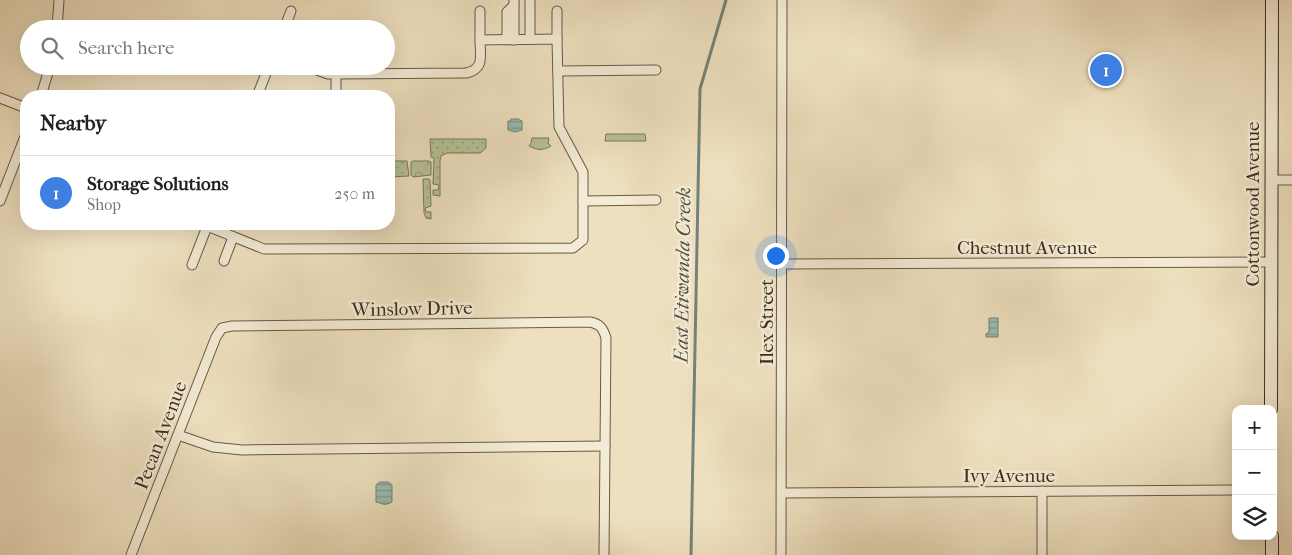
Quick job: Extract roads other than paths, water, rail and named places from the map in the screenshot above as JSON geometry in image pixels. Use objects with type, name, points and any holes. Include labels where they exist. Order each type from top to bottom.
[{"type":"street","points":[[58,20],[59,0]]},
{"type":"street","points":[[530,0],[530,39]]},
{"type":"street","name":"Ilex Street","points":[[781,555],[782,0]]},
{"type":"street","name":"Cottonwood Avenue","points":[[1271,405],[1272,0]]},
{"type":"street","points":[[510,40],[514,2]]},
{"type":"street","points":[[288,20],[291,11]]},
{"type":"street","points":[[395,74],[466,73],[474,71],[481,62],[480,11]]},
{"type":"street","points":[[218,230],[264,250],[573,248],[583,240],[583,172],[559,127],[557,11]]},
{"type":"street","points":[[480,40],[557,39]]},
{"type":"street","points":[[558,71],[656,70]]},
{"type":"street","points":[[42,90],[47,75]]},
{"type":"street","points":[[259,90],[265,75]]},
{"type":"street","points":[[336,75],[336,90]]},
{"type":"street","points":[[0,98],[20,106]]},
{"type":"street","points":[[0,202],[20,150]]},
{"type":"street","points":[[1271,180],[1292,180]]},
{"type":"street","points":[[583,201],[656,200]]},
{"type":"street","points":[[192,265],[206,230]]},
{"type":"street","points":[[224,261],[233,237]]},
{"type":"street","name":"Chestnut Avenue","points":[[782,264],[1271,262]]},
{"type":"street","name":"Winslow Drive","points":[[222,328],[232,326],[596,323],[601,327],[606,338],[605,446]]},
{"type":"street","name":"Pecan Avenue","points":[[131,555],[216,337],[222,328]]},
{"type":"street","points":[[178,435],[212,447],[242,450],[605,446],[604,555]]},
{"type":"street","name":"Ivy Avenue","points":[[782,493],[1232,490]]},
{"type":"street","points":[[1042,491],[1042,555]]},
{"type":"street","points":[[1272,540],[1272,555]]},
{"type":"water","points":[[511,119],[522,121],[522,130],[515,132],[508,130],[508,121],[511,121]]},
{"type":"water","points":[[989,318],[998,318],[998,337],[986,337],[986,334],[989,332]]},
{"type":"water","points":[[380,482],[388,482],[392,485],[392,502],[386,504],[376,502],[376,485]]},
{"type":"waterway","name":"East Etiwanda Creek","points":[[691,555],[700,89],[726,0]]},
{"type":"place","name":"Storage Solutions","points":[[1106,70]]}]
